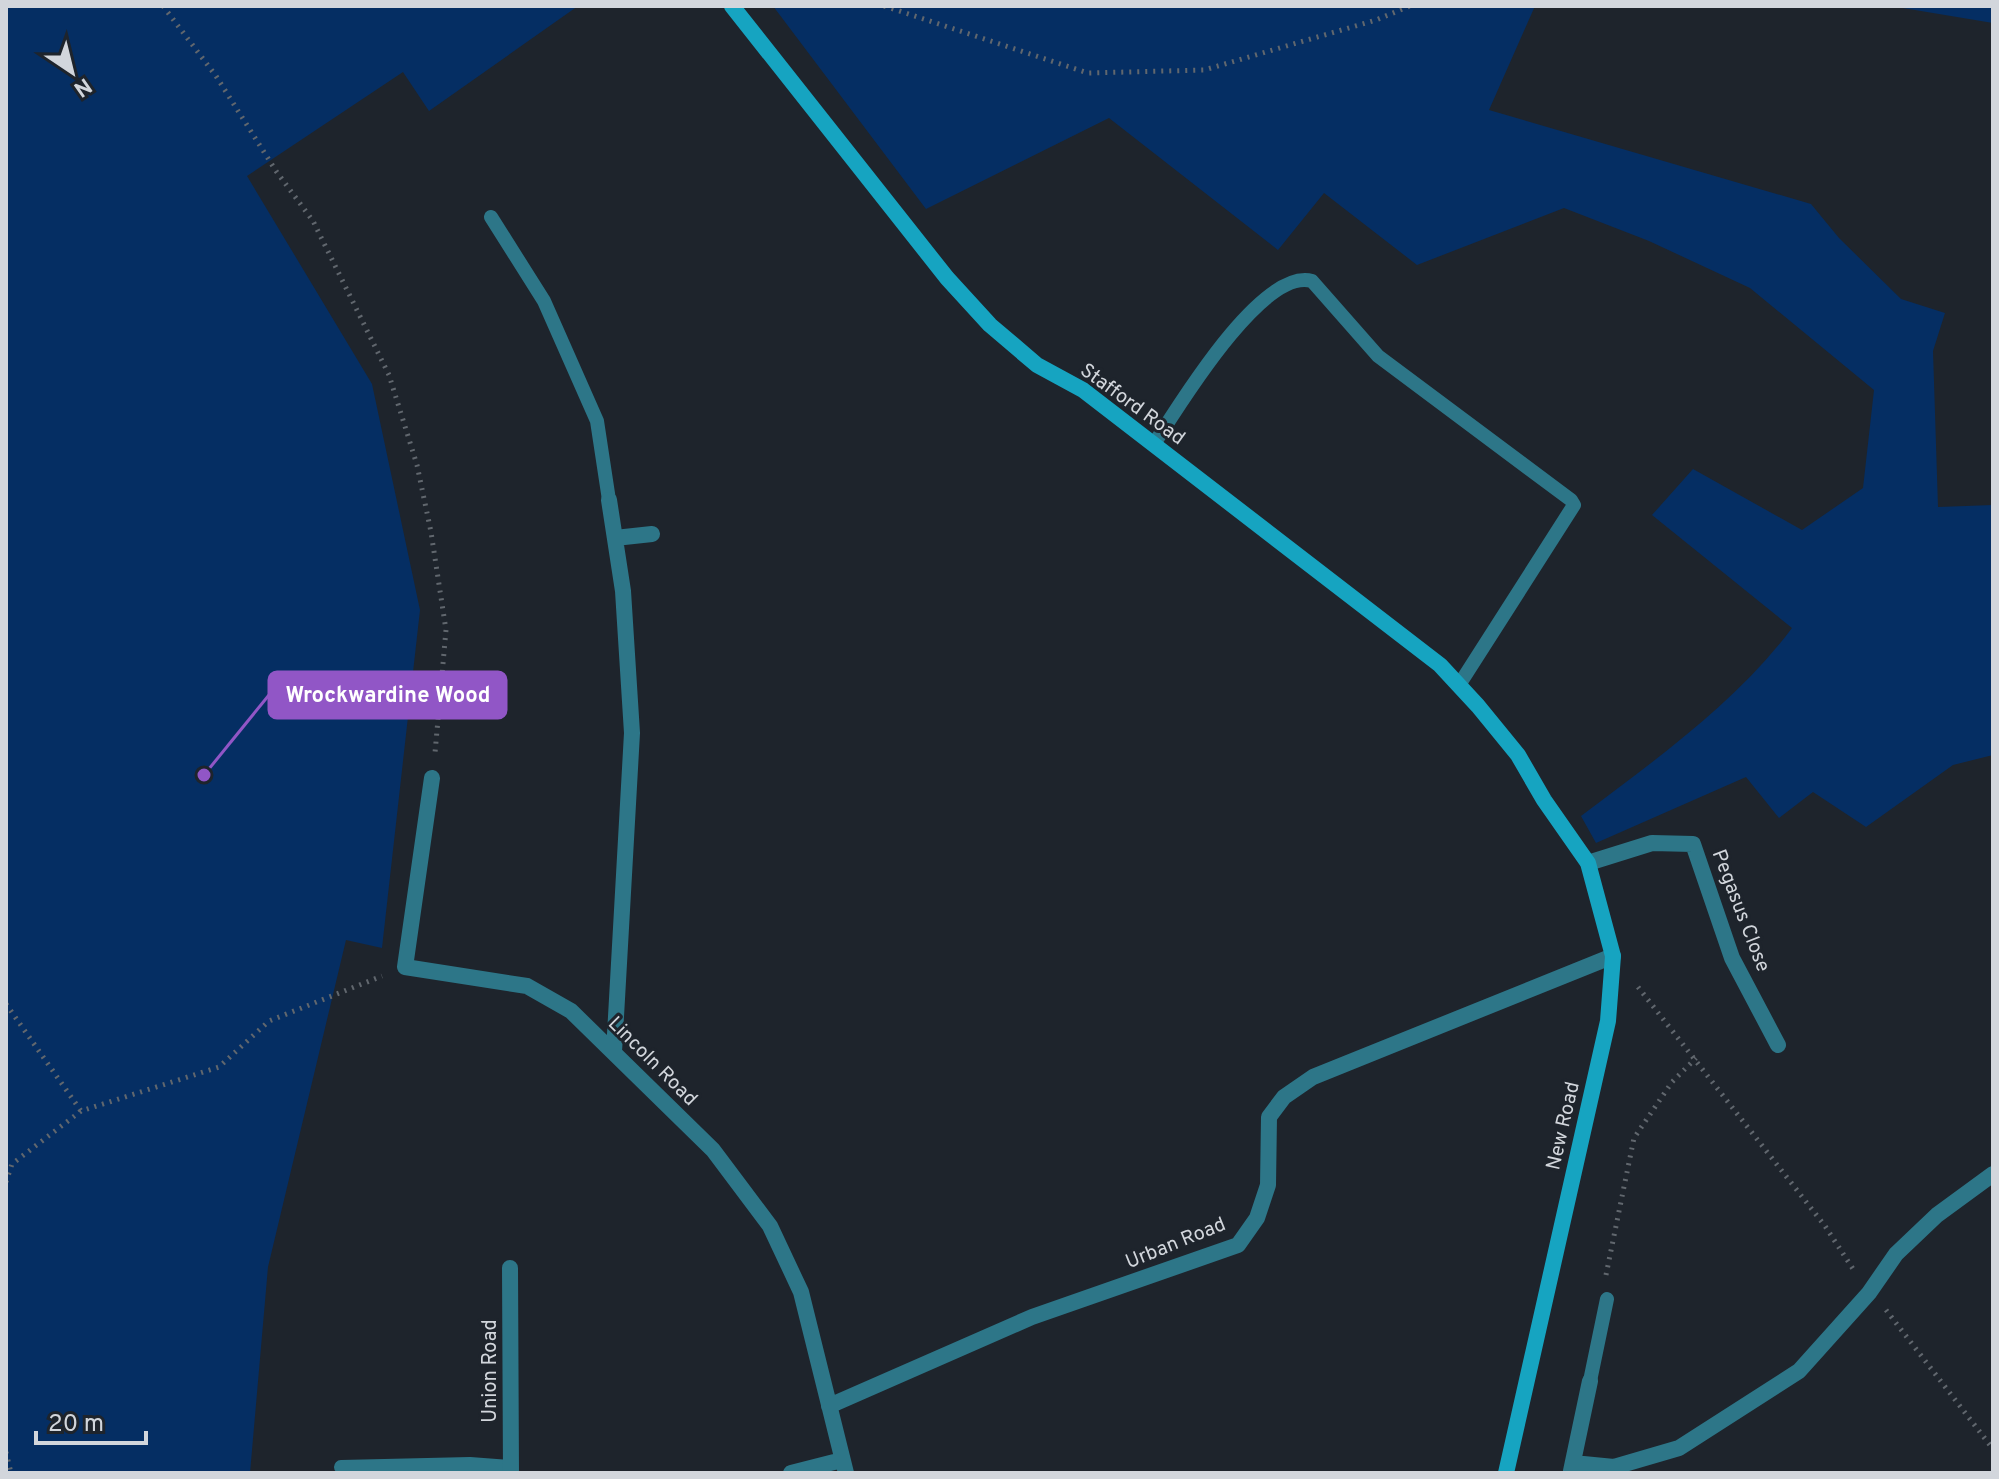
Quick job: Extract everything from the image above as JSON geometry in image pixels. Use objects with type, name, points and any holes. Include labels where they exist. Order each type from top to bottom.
[{"type":"street","name":"Stafford Road","points":[[732,6],[947,278],[990,325],[1037,365],[1083,390],[1440,665],[1518,755],[1544,800]]},
{"type":"street","points":[[609,500],[623,591],[632,733],[614,1052]]},
{"type":"street","points":[[615,538],[652,534]]},
{"type":"street","points":[[405,967],[432,778]]},
{"type":"street","name":"New Road","points":[[1506,1473],[1608,1021],[1613,956],[1588,863],[1544,800]]},
{"type":"street","name":"Pegasus Close","points":[[1588,863],[1652,843],[1693,844],[1732,958],[1778,1045]]},
{"type":"street","name":"Urban Road","points":[[829,1406],[1032,1317],[1238,1245],[1257,1218],[1268,1185],[1269,1117],[1284,1097],[1313,1077],[1613,956]]},
{"type":"street","name":"Lincoln Road","points":[[405,967],[527,986],[571,1011],[713,1150],[770,1226],[801,1292],[844,1466]]},
{"type":"street","points":[[1590,1381],[1572,1468],[1614,1467],[1679,1448],[1799,1371],[1869,1293],[1896,1254],[1937,1215],[1993,1174]]},
{"type":"street","name":"Union Road","points":[[510,1268],[511,1470]]},
{"type":"street","points":[[791,1473],[844,1466]]},
{"type":"lane","points":[[491,217],[544,301],[597,421],[609,500]]},
{"type":"lane","points":[[1154,444],[1208,361],[1239,324],[1291,282],[1302,278],[1312,281],[1378,356],[1574,505],[1459,685]]},
{"type":"lane","points":[[1590,1381],[1607,1299]]},
{"type":"lane","points":[[341,1467],[470,1464],[511,1470]]},
{"type":"path","points":[[163,6],[216,76],[276,171],[313,221],[389,375],[417,465],[446,630],[432,778]]},
{"type":"path","points":[[884,6],[1088,73],[1204,70],[1376,20],[1410,6]]},
{"type":"path","points":[[6,1182],[12,1164],[81,1111],[219,1067],[269,1021],[405,967]]},
{"type":"path","points":[[6,1004],[81,1111]]},
{"type":"path","points":[[1661,1015],[1825,1226],[1869,1293],[1891,1315],[1993,1449]]},
{"type":"path","points":[[1607,1299],[1604,1286],[1634,1138],[1672,1082],[1696,1058]]},
{"type":"path","points":[[6,1452],[11,1473]]},
{"type":"shaded area","points":[[6,6],[578,6],[429,111],[403,72],[247,176],[372,384],[420,610],[382,948],[346,940],[268,1267],[250,1473],[6,1473]]},
{"type":"shaded area","points":[[773,6],[1535,6],[1489,110],[1811,204],[1839,238],[1901,299],[1945,313],[1933,351],[1938,507],[1993,505],[1993,755],[1953,765],[1866,827],[1813,792],[1779,818],[1746,777],[1596,843],[1581,816],[1666,752],[1720,706],[1792,628],[1652,515],[1693,469],[1802,530],[1863,488],[1874,390],[1750,288],[1649,241],[1564,208],[1417,265],[1324,193],[1278,250],[1109,118],[926,209]]},
{"type":"shaded area","points":[[1891,6],[1993,6],[1993,23]]},
{"type":"place","name":"Wrockwardine Wood","points":[[204,775]]}]
